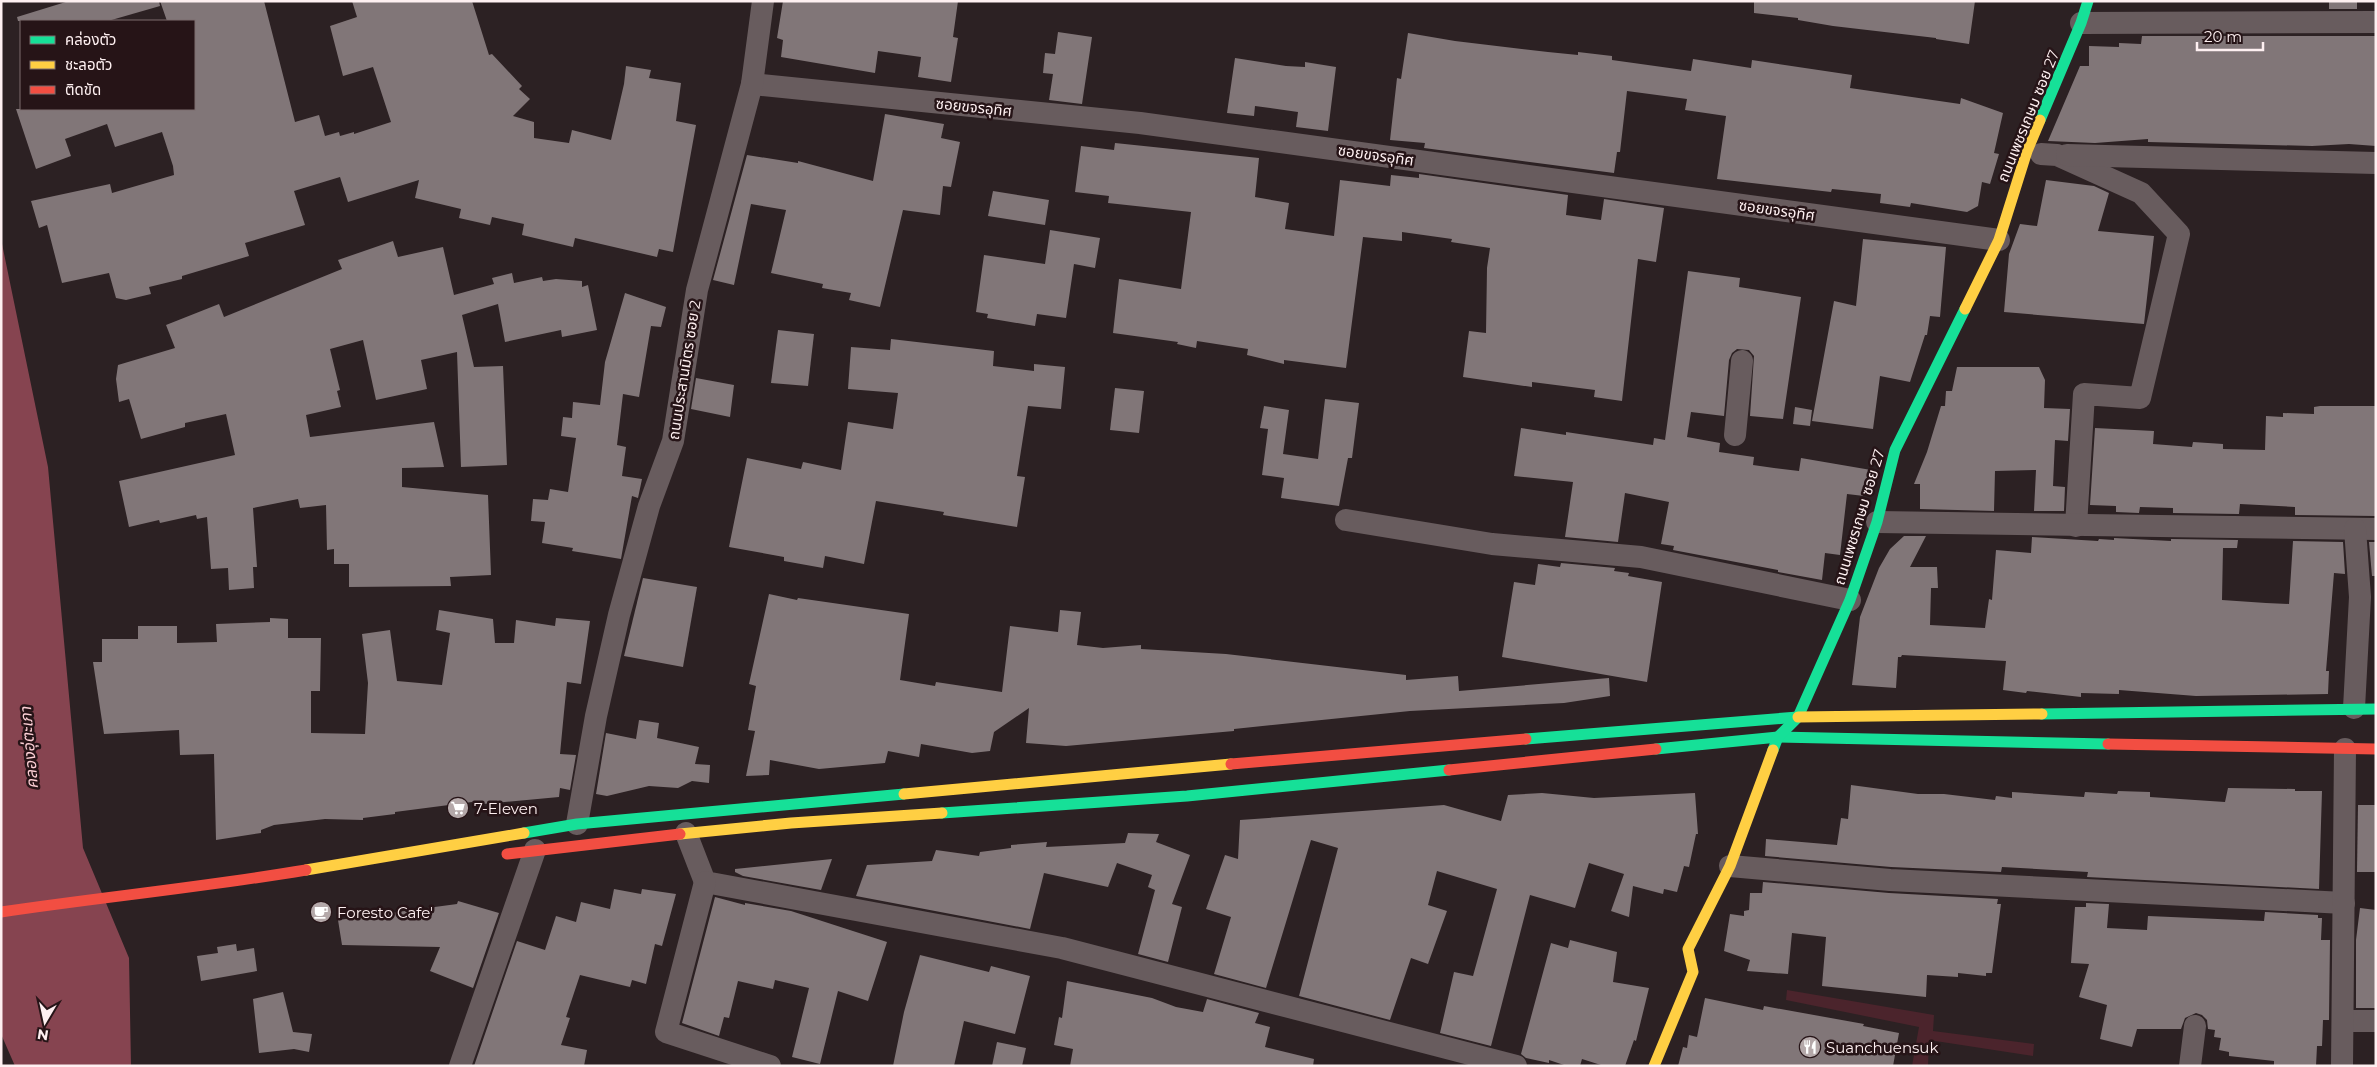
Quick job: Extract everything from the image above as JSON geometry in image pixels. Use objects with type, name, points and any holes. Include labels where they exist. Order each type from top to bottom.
[{"type":"main road","name":"ถนนเพชรเกษม ซอย 27","points":[[1654,1066],[1693,972],[1688,949],[1730,866],[1778,737],[1798,717],[1850,600],[1877,522],[1895,450],[1999,240],[2034,153],[2082,23],[2088,1]]},
{"type":"main road","points":[[1,912],[134,893],[216,885],[577,824],[1191,767],[1798,717],[2365,709]]},
{"type":"main road","points":[[496,856],[686,833],[1187,796],[1778,737],[2376,749]]},
{"type":"main road","points":[[786,805],[791,824]]},
{"type":"main road","points":[[134,893],[210,897]]},
{"type":"street","name":"ถนนประสานมิตร ซอย 2","points":[[577,824],[596,716],[619,614],[649,506],[673,441],[697,290],[752,84],[763,1]]},
{"type":"street","points":[[2082,23],[2376,22]]},
{"type":"street","name":"ซอยขจรอุทิศ","points":[[752,84],[1140,123],[1999,240]]},
{"type":"street","points":[[2034,153],[2376,163]]},
{"type":"street","points":[[2034,153],[2057,155],[2141,193],[2179,234],[2140,398],[2084,394],[2076,526]]},
{"type":"street","points":[[1735,435],[1742,361]]},
{"type":"street","points":[[1346,520],[1492,544],[1641,557],[1850,600]]},
{"type":"street","points":[[1877,522],[2365,529],[2360,597],[2365,709]]},
{"type":"street","points":[[2342,1066],[2345,749]]},
{"type":"street","points":[[686,833],[705,882],[666,1032],[770,1066]]},
{"type":"street","points":[[460,1066],[535,850]]},
{"type":"street","points":[[1730,866],[1890,880],[2344,903]]},
{"type":"street","points":[[705,882],[1062,948],[1516,1066]]},
{"type":"street","points":[[2343,1021],[2376,1021]]},
{"type":"street","points":[[2190,1066],[2195,1026]]},
{"type":"shaded area","points":[[1787,990],[1934,1015],[1933,1031],[2034,1044],[2033,1056],[1929,1040],[1928,1066],[1912,1066],[1919,1027],[1786,1000]]},
{"type":"water","name":"คลองอุ่ตะเภา","points":[[1,239],[48,467],[83,848],[129,958],[131,1066],[15,1066],[1,1034]]},
{"type":"building","points":[[69,1],[159,1],[160,6],[111,20],[18,21],[17,17]]},
{"type":"building","points":[[160,1],[264,1],[295,122],[319,115],[325,136],[339,132],[340,136],[354,132],[354,134],[391,122],[373,67],[343,76],[330,26],[357,17],[352,1],[472,1],[489,55],[492,54],[522,86],[519,89],[530,99],[513,116],[534,122],[534,138],[569,143],[572,130],[611,140],[624,84],[626,66],[651,70],[649,78],[681,83],[676,121],[696,125],[673,252],[659,249],[657,257],[575,238],[573,247],[522,235],[524,224],[492,217],[490,225],[459,218],[461,209],[415,198],[419,180],[348,202],[340,177],[294,191],[305,225],[245,243],[249,256],[182,276],[182,279],[149,287],[151,294],[126,300],[116,298],[109,273],[62,283],[47,225],[39,228],[31,201],[110,184],[112,193],[174,175],[173,166],[162,132],[115,147],[107,124],[65,139],[71,156],[36,169],[16,109],[195,110],[195,20],[167,20]]},
{"type":"building","points":[[783,1],[958,1],[953,37],[958,38],[951,82],[918,77],[921,57],[878,51],[875,73],[781,57],[783,40],[777,38]]},
{"type":"building","points":[[1754,1],[1975,1],[1969,44],[1936,38],[1833,26],[1798,20],[1798,18],[1754,13]]},
{"type":"building","points":[[2329,1],[2357,1],[2357,9],[2329,9]]},
{"type":"building","points":[[1058,32],[1092,37],[1082,104],[1049,100],[1053,74],[1043,73],[1045,53],[1055,54]]},
{"type":"building","points":[[1408,33],[1455,41],[1548,52],[1578,55],[1578,52],[1612,56],[1612,60],[1691,71],[1693,59],[1751,68],[1752,60],[1852,75],[1850,88],[1960,104],[1961,98],[2003,113],[1994,153],[1999,154],[1990,184],[1982,182],[1978,206],[1967,212],[1911,203],[1910,207],[1880,203],[1881,194],[1832,189],[1831,192],[1717,179],[1726,116],[1685,110],[1687,99],[1627,91],[1620,152],[1617,152],[1614,173],[1424,148],[1425,143],[1390,140],[1397,78],[1401,79]]},
{"type":"building","points":[[2142,36],[2376,36],[2376,146],[2349,144],[2312,146],[2148,142],[2148,139],[2095,143],[2048,141],[2080,66],[2089,66],[2089,46],[2119,47],[2119,43],[2141,44]]},
{"type":"building","points":[[1235,58],[1286,66],[1305,67],[1305,62],[1336,67],[1328,131],[1296,127],[1298,112],[1255,106],[1254,116],[1227,113]]},
{"type":"building","points":[[885,114],[944,124],[941,138],[960,142],[951,187],[943,186],[940,215],[903,210],[880,307],[849,300],[851,293],[822,288],[823,284],[771,273],[786,210],[751,204],[734,285],[713,280],[747,155],[798,163],[798,161],[873,181]]},
{"type":"building","points":[[1115,143],[1259,158],[1255,197],[1289,203],[1285,229],[1334,236],[1340,180],[1390,186],[1391,175],[1419,178],[1419,174],[1568,195],[1566,215],[1601,220],[1604,199],[1664,208],[1656,262],[1638,259],[1622,401],[1594,397],[1595,390],[1532,382],[1532,387],[1463,377],[1469,331],[1486,333],[1487,268],[1490,248],[1451,242],[1452,239],[1402,232],[1402,241],[1363,237],[1346,368],[1284,360],[1284,364],[1247,355],[1248,349],[1197,341],[1196,348],[1177,344],[1178,342],[1113,333],[1119,279],[1181,289],[1191,212],[1108,203],[1109,196],[1075,192],[1081,146],[1114,150]]},
{"type":"building","points":[[2046,180],[2094,186],[2109,193],[2098,231],[2154,236],[2144,324],[2004,312],[2009,254],[2020,224],[2037,226]]},
{"type":"building","points":[[993,191],[1049,200],[1045,225],[988,216]]},
{"type":"building","points":[[1050,230],[1100,238],[1095,268],[1074,264],[1066,318],[1037,314],[1035,326],[987,318],[988,314],[976,312],[984,255],[1045,264]]},
{"type":"building","points":[[1863,239],[1946,247],[1940,317],[1930,316],[1927,335],[1925,335],[1910,382],[1880,376],[1873,429],[1812,421],[1834,301],[1856,306]]},
{"type":"building","points":[[393,241],[398,257],[443,247],[454,295],[494,284],[492,278],[512,273],[514,283],[542,277],[543,281],[556,279],[582,281],[582,287],[588,285],[597,330],[562,337],[561,330],[505,342],[498,304],[462,315],[474,367],[503,366],[507,465],[461,467],[457,352],[421,360],[427,389],[376,400],[363,340],[330,349],[340,390],[337,391],[341,407],[306,415],[310,437],[434,422],[444,467],[402,468],[402,487],[488,495],[491,575],[450,577],[451,586],[349,587],[349,564],[334,564],[334,549],[327,550],[326,505],[300,508],[298,499],[253,508],[257,567],[253,567],[254,588],[229,590],[228,568],[211,569],[207,517],[197,519],[196,515],[160,523],[159,520],[129,527],[119,481],[235,455],[226,414],[185,423],[185,427],[141,439],[129,399],[119,402],[116,379],[118,365],[175,348],[166,325],[219,304],[224,317],[342,269],[338,260]]},
{"type":"building","points":[[1688,271],[1740,278],[1739,287],[1801,297],[1783,419],[1750,416],[1754,356],[1749,350],[1737,349],[1732,353],[1729,360],[1724,416],[1691,412],[1687,437],[1720,443],[1719,452],[1754,457],[1753,465],[1799,471],[1801,458],[1871,470],[1864,496],[1847,494],[1840,555],[1825,553],[1822,580],[1673,550],[1674,546],[1661,544],[1669,502],[1625,493],[1618,542],[1565,537],[1573,482],[1514,476],[1521,428],[1566,435],[1566,432],[1653,445],[1654,438],[1665,440]]},
{"type":"building","points":[[625,293],[666,307],[661,327],[651,326],[639,397],[623,394],[617,445],[626,447],[622,476],[642,479],[638,498],[632,496],[621,559],[572,551],[573,548],[542,543],[545,522],[531,521],[533,499],[548,500],[550,489],[568,492],[576,438],[561,436],[563,417],[572,418],[573,402],[600,405],[605,362]]},
{"type":"building","points":[[778,330],[814,334],[808,386],[771,383]]},
{"type":"building","points":[[891,339],[994,351],[993,366],[1034,371],[1034,364],[1065,367],[1061,409],[1028,406],[1017,476],[1025,477],[1017,527],[943,515],[944,512],[876,501],[864,564],[825,556],[823,568],[784,561],[784,557],[729,547],[747,458],[801,469],[803,462],[841,470],[848,422],[893,429],[898,393],[848,389],[851,347],[890,350]]},
{"type":"building","points":[[1957,367],[2039,367],[2045,380],[2044,408],[2070,409],[2068,441],[2055,440],[2053,486],[2065,487],[2064,511],[2034,511],[2036,470],[1995,471],[1994,511],[1920,509],[1920,484],[1914,484],[1927,452],[1941,406],[1945,406],[1946,391],[1952,391]]},
{"type":"building","points":[[696,378],[734,385],[730,417],[691,409]]},
{"type":"building","points":[[1115,388],[1144,391],[1139,433],[1110,430]]},
{"type":"building","points":[[1325,399],[1359,403],[1352,458],[1348,458],[1339,506],[1281,498],[1284,478],[1262,475],[1268,429],[1260,428],[1264,406],[1289,410],[1283,454],[1318,459]]},
{"type":"building","points":[[2376,406],[2376,516],[2295,515],[2295,507],[2240,504],[2239,514],[2173,513],[2173,508],[2140,507],[2139,513],[2116,512],[2116,506],[2090,505],[2095,428],[2154,431],[2153,444],[2192,447],[2193,442],[2223,444],[2223,449],[2265,450],[2266,416],[2283,417],[2283,413],[2314,414],[2314,407]]},
{"type":"building","points":[[1795,407],[1812,410],[1810,426],[1793,424]]},
{"type":"building","points":[[1904,536],[1926,536],[1910,567],[1937,567],[1938,588],[1931,588],[1930,625],[1985,628],[1989,599],[1992,600],[1996,550],[2031,553],[2032,537],[2098,541],[2099,539],[2114,540],[2114,538],[2171,541],[2171,539],[2238,540],[2237,548],[2223,548],[2222,600],[2289,604],[2293,541],[2343,542],[2345,574],[2334,573],[2326,671],[2329,671],[2328,694],[2196,696],[2119,690],[2119,694],[2081,693],[2081,697],[2027,691],[2026,693],[2003,690],[2006,661],[1902,655],[1898,657],[1896,688],[1852,685],[1860,617],[1879,568],[1890,549]]},
{"type":"building","points":[[2369,542],[2376,542],[2376,576],[2372,576]]},
{"type":"building","points":[[1561,563],[1615,568],[1614,571],[1629,573],[1628,576],[1662,582],[1647,682],[1502,657],[1514,582],[1535,585],[1538,564],[1560,567]]},
{"type":"building","points":[[643,578],[697,587],[683,667],[624,656]]},
{"type":"building","points":[[769,594],[797,600],[798,598],[909,614],[900,680],[935,686],[936,682],[1002,692],[1010,626],[1058,632],[1060,610],[1081,612],[1077,645],[1103,648],[1141,645],[1141,649],[1226,654],[1406,675],[1406,680],[1458,676],[1459,691],[1609,678],[1610,696],[1564,703],[1410,711],[1234,729],[1234,731],[1066,746],[1026,743],[1029,708],[994,732],[990,751],[972,753],[921,744],[919,757],[888,751],[885,763],[819,769],[770,760],[769,775],[746,776],[755,731],[748,730],[756,686],[749,684]]},
{"type":"building","points":[[439,610],[493,619],[495,643],[514,643],[516,620],[555,626],[556,618],[590,621],[581,684],[567,682],[560,754],[576,755],[570,790],[560,788],[559,797],[472,805],[472,802],[395,812],[395,814],[363,818],[363,820],[325,819],[274,825],[261,830],[261,833],[216,840],[214,754],[180,755],[179,730],[104,734],[93,662],[102,662],[102,639],[138,639],[138,626],[177,626],[177,643],[217,642],[216,624],[270,622],[270,618],[288,619],[288,638],[321,638],[320,691],[311,691],[311,733],[365,734],[368,683],[362,634],[390,630],[397,681],[442,685],[450,633],[436,630]]},
{"type":"building","points":[[639,720],[659,723],[657,738],[699,747],[695,764],[710,765],[709,783],[692,781],[678,788],[649,786],[607,796],[596,794],[606,733],[636,739]]},
{"type":"building","points":[[1851,785],[1918,794],[1944,794],[1995,800],[1996,796],[2012,798],[2012,792],[2084,797],[2085,792],[2117,794],[2118,791],[2150,792],[2150,797],[2225,802],[2228,788],[2322,791],[2319,889],[2087,877],[2088,872],[2002,867],[2001,872],[1891,867],[1765,856],[1766,839],[1837,845],[1841,818],[1848,819]]},
{"type":"building","points":[[1542,793],[1594,798],[1695,793],[1698,834],[1696,834],[1689,867],[1684,866],[1677,892],[1664,889],[1663,894],[1633,886],[1629,917],[1611,911],[1624,874],[1589,863],[1575,908],[1530,895],[1491,1046],[1440,1033],[1454,972],[1473,976],[1497,889],[1437,871],[1428,905],[1447,911],[1428,964],[1411,958],[1390,1020],[1299,996],[1338,848],[1311,840],[1266,988],[1214,974],[1231,917],[1206,909],[1225,855],[1238,859],[1240,820],[1444,805],[1501,821],[1508,795]]},
{"type":"building","points":[[2358,805],[2376,805],[2376,872],[2357,872]]},
{"type":"building","points":[[1128,833],[1159,834],[1156,842],[1190,855],[1172,904],[1182,907],[1168,962],[1138,954],[1155,890],[1148,887],[1152,875],[1117,863],[1108,887],[1044,873],[1030,929],[856,896],[867,865],[932,861],[936,850],[979,856],[980,852],[1011,848],[1011,845],[1047,842],[1046,847],[1125,843]]},
{"type":"building","points":[[832,859],[821,890],[743,876],[735,872],[735,869]]},
{"type":"building","points":[[1763,882],[1889,893],[1998,899],[1997,904],[2001,904],[1992,973],[1986,973],[1986,976],[1958,973],[1958,977],[1927,975],[1926,997],[1822,986],[1826,937],[1792,933],[1788,974],[1747,971],[1750,960],[1724,951],[1730,914],[1744,916],[1744,911],[1749,910],[1750,893],[1762,893]]},
{"type":"building","points":[[614,889],[641,894],[642,889],[676,894],[662,946],[655,944],[646,984],[632,980],[630,987],[580,975],[566,1017],[570,1018],[561,1045],[587,1050],[584,1066],[474,1066],[517,941],[545,950],[556,916],[576,922],[581,902],[610,909]]},
{"type":"building","points":[[715,897],[745,905],[745,903],[791,911],[887,942],[868,1001],[838,991],[820,1064],[792,1057],[809,988],[775,980],[773,989],[738,981],[729,1018],[724,1017],[719,1036],[682,1023]]},
{"type":"building","points":[[458,901],[499,913],[473,988],[430,971],[440,947],[342,945],[338,920],[457,904]]},
{"type":"building","points":[[2086,903],[2109,904],[2107,928],[2147,930],[2148,916],[2264,921],[2265,912],[2318,915],[2318,918],[2322,918],[2321,940],[2330,940],[2329,1020],[2323,1020],[2322,1046],[2317,1046],[2316,1066],[2274,1066],[2274,1061],[2229,1056],[2229,1052],[2219,1050],[2221,1038],[2214,1037],[2215,1030],[2208,1029],[2207,1020],[2202,1015],[2196,1013],[2185,1018],[2181,1029],[2137,1029],[2132,1047],[2100,1039],[2107,1005],[2079,997],[2089,964],[2071,963],[2075,907],[2086,907]]},
{"type":"building","points":[[2360,908],[2376,910],[2376,1008],[2356,1008],[2356,940]]},
{"type":"building","points":[[1570,940],[1617,952],[1613,982],[1649,988],[1636,1041],[1634,1040],[1625,1066],[1604,1066],[1582,1059],[1580,1066],[1567,1066],[1549,1060],[1549,1063],[1526,1058],[1521,1054],[1551,943],[1568,948]]},
{"type":"building","points":[[236,944],[237,951],[254,948],[257,971],[201,981],[197,956],[218,953],[217,947]]},
{"type":"building","points":[[920,955],[989,972],[991,966],[1030,976],[1015,1034],[964,1021],[954,1066],[893,1066],[904,1012]]},
{"type":"building","points":[[1067,981],[1152,998],[1176,1007],[1203,1012],[1207,999],[1259,1013],[1255,1023],[1270,1027],[1265,1047],[1314,1059],[1313,1066],[1070,1066],[1073,1049],[1054,1045],[1059,1017],[1062,1018]]},
{"type":"building","points":[[283,992],[293,1032],[312,1034],[309,1052],[294,1049],[259,1053],[253,999]]},
{"type":"building","points":[[1705,998],[1763,1010],[1764,1006],[1864,1024],[1863,1026],[1899,1033],[1893,1066],[1678,1066],[1683,1047],[1687,1048],[1689,1035],[1697,1037]]},
{"type":"building","points":[[997,1042],[1026,1048],[1022,1066],[992,1066]]},
{"type":"traffic: fast","points":[[2040,120],[2081,23],[2088,1]]},
{"type":"traffic: fast","points":[[1773,750],[1778,737],[1798,717],[1850,600],[1877,522],[1895,450],[1965,309]]},
{"type":"traffic: fast","points":[[2042,714],[2376,709]]},
{"type":"traffic: fast","points":[[1526,739],[1798,717]]},
{"type":"traffic: fast","points":[[1656,749],[1778,737],[2108,744]]},
{"type":"traffic: fast","points":[[942,813],[1187,796],[1449,770]]},
{"type":"traffic: fast","points":[[524,833],[577,824],[904,794]]},
{"type":"traffic: slow","points":[[1965,309],[1999,240],[2027,151],[2040,120]]},
{"type":"traffic: slow","points":[[1798,717],[2042,714]]},
{"type":"traffic: slow","points":[[1654,1066],[1693,972],[1688,949],[1730,866],[1773,750]]},
{"type":"traffic: slow","points":[[904,794],[1231,764]]},
{"type":"traffic: slow","points":[[680,834],[791,823],[942,813]]},
{"type":"traffic: slow","points":[[306,870],[524,833]]},
{"type":"traffic: jam","points":[[1231,764],[1526,739]]},
{"type":"traffic: jam","points":[[2108,744],[2376,749]]},
{"type":"traffic: jam","points":[[1449,770],[1656,749]]},
{"type":"traffic: jam","points":[[507,854],[680,834]]},
{"type":"traffic: jam","points":[[1,912],[230,882],[306,870]]},
{"type":"place","name":"7-Eleven","points":[[458,808]]},
{"type":"place","name":"Foresto Cafe'","points":[[321,912]]},
{"type":"place","name":"Suanchuensuk","points":[[1810,1047]]}]
